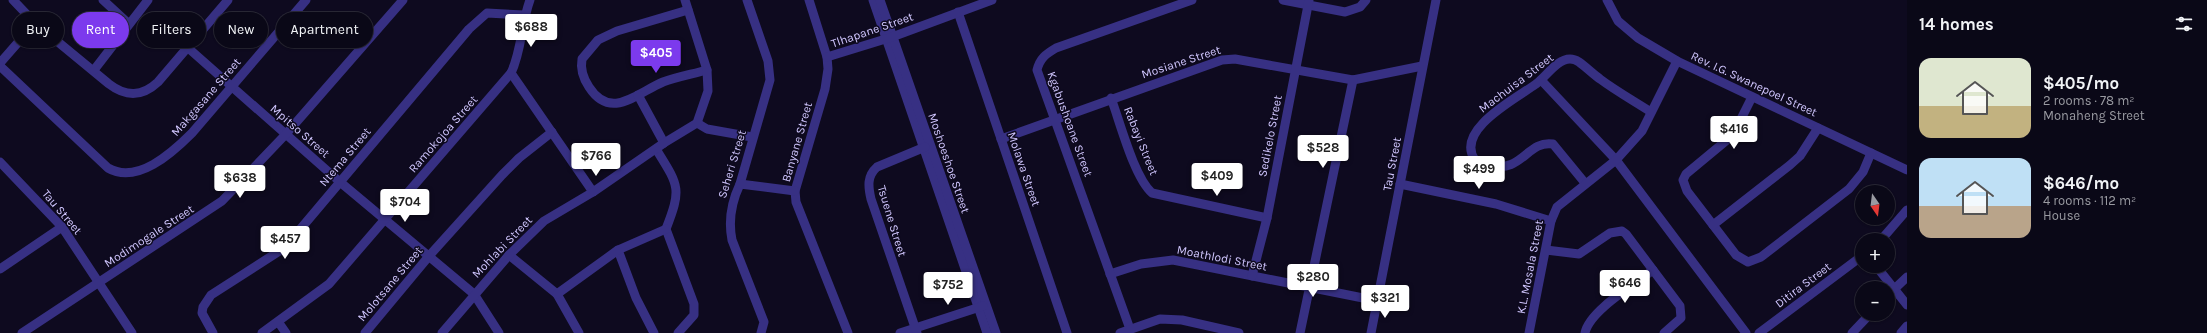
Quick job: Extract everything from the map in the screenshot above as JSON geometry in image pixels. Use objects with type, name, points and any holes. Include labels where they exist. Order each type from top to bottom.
[{"type":"street","points":[[13,0],[24,12]]},
{"type":"street","points":[[102,0],[116,12]]},
{"type":"street","points":[[129,22],[148,0]]},
{"type":"street","points":[[206,25],[228,0]]},
{"type":"street","name":"Makgasane Street","points":[[0,66],[108,168],[117,173],[133,172],[147,166],[177,148],[306,0]]},
{"type":"street","name":"Modimogale Street","points":[[22,333],[222,202],[286,134],[403,0]]},
{"type":"street","points":[[524,15],[530,0]]},
{"type":"street","points":[[685,0],[707,70],[708,91],[697,123],[707,129],[752,137]]},
{"type":"street","name":"Seheri Street","points":[[747,0],[770,72],[769,86],[752,137],[740,184],[734,196],[731,209],[730,230],[732,240],[764,322],[761,333]]},
{"type":"street","name":"Banyane Street","points":[[809,0],[827,57],[828,69],[825,89],[795,191],[796,202],[848,333]]},
{"type":"street","name":"Moshoeshoe Street","points":[[873,0],[889,38],[982,306],[987,333]]},
{"type":"street","name":"Moshoeshoe Street","points":[[880,0],[889,38],[925,147],[982,306],[996,333]]},
{"type":"street","name":"Tlhapane Street","points":[[827,57],[889,38],[992,0]]},
{"type":"street","name":"Kgabushoane Street","points":[[1130,329],[1056,119],[1037,70],[1040,60],[1045,54],[1056,48],[1192,0]]},
{"type":"street","points":[[1283,0],[1308,2],[1344,12],[1363,4]]},
{"type":"street","name":"Tau Street","points":[[1371,333],[1436,0]]},
{"type":"street","name":"Rev. I.G. Swanepoel Street","points":[[1607,0],[1618,21],[1623,26],[1638,38],[1677,61],[1907,170]]},
{"type":"street","name":"Sedikelo Street","points":[[1252,276],[1267,218],[1308,2]]},
{"type":"street","points":[[688,10],[617,32],[598,40],[582,58],[580,67],[582,74],[592,92],[599,100],[615,104],[638,96],[664,82],[707,70]]},
{"type":"street","name":"Ntema Street","points":[[213,333],[202,313],[206,301],[211,295],[281,250],[485,14],[490,12],[524,15]]},
{"type":"street","name":"Molawa Street","points":[[958,12],[1067,333]]},
{"type":"street","name":"Ramokojoa Street","points":[[262,333],[279,322],[328,284],[511,74],[521,45],[524,15]]},
{"type":"street","points":[[64,46],[118,90],[127,94],[147,91],[158,82],[186,48]]},
{"type":"street","points":[[0,63],[13,48]]},
{"type":"street","points":[[94,70],[110,48]]},
{"type":"street","name":"Mpitso Street","points":[[188,48],[340,182],[474,294],[499,333]]},
{"type":"street","name":"Mosiane Street","points":[[1001,138],[1222,60],[1236,59],[1353,80],[1422,66]]},
{"type":"street","name":"Machuisa Street","points":[[1585,183],[1553,144],[1544,144],[1537,147],[1507,167],[1495,167],[1477,162],[1473,157],[1471,146],[1474,135],[1482,124],[1541,80],[1558,64],[1568,59],[1577,61],[1600,79],[1652,112]]},
{"type":"street","name":"K.L. Mosala Street","points":[[1529,333],[1551,221],[1557,207],[1585,183],[1616,160],[1642,130],[1677,61]]},
{"type":"street","points":[[511,74],[592,192]]},
{"type":"street","points":[[1300,333],[1353,80]]},
{"type":"street","points":[[1541,80],[1616,160],[1746,333]]},
{"type":"street","points":[[638,96],[664,143]]},
{"type":"street","points":[[1752,97],[1733,135],[1686,174],[1683,180],[1687,191],[1736,255],[1742,260],[1748,262],[1754,261],[1849,189],[1862,172],[1871,153]]},
{"type":"street","name":"Rabayi Street","points":[[1111,98],[1133,160],[1144,183],[1152,193],[1267,218]]},
{"type":"street","name":"Mohlabi Street","points":[[442,333],[509,255],[544,221],[592,192],[664,143],[697,123]]},
{"type":"street","points":[[1713,225],[1790,166],[1800,156],[1818,128]]},
{"type":"street","name":"Molotsane Street","points":[[365,333],[429,256],[502,175],[519,158],[552,132]]},
{"type":"street","name":"Tsuene Street","points":[[916,331],[871,199],[868,183],[872,172],[877,167],[925,147]]},
{"type":"street","points":[[656,149],[672,175],[676,185],[677,197],[666,229],[694,304],[694,315],[678,333]]},
{"type":"street","name":"Tau Street","points":[[0,162],[62,227],[132,333]]},
{"type":"street","points":[[740,184],[795,191]]},
{"type":"street","points":[[1400,184],[1496,204],[1551,221]]},
{"type":"street","points":[[1887,233],[1907,210]]},
{"type":"street","points":[[1,266],[62,227]]},
{"type":"street","points":[[557,294],[618,250],[666,229]]},
{"type":"street","points":[[1546,250],[1579,254],[1610,233],[1622,231],[1626,234],[1682,310],[1681,318],[1664,333]]},
{"type":"street","points":[[618,250],[636,298],[654,333]]},
{"type":"street","points":[[509,255],[557,294],[579,333]]},
{"type":"street","name":"Moathlodi Street","points":[[1110,274],[1141,264],[1168,260],[1310,286],[1378,302]]},
{"type":"street","name":"Ditira Street","points":[[1759,333],[1855,261]]},
{"type":"street","points":[[1585,333],[1590,321],[1603,308],[1653,270]]},
{"type":"street","points":[[1895,288],[1907,277]]},
{"type":"street","points":[[1895,295],[1907,305]]},
{"type":"street","points":[[900,333],[916,331],[982,306]]},
{"type":"street","points":[[1120,333],[1160,320],[1182,320],[1239,333]]},
{"type":"street","points":[[1852,333],[1863,321]]},
{"type":"street","points":[[279,322],[286,333]]},
{"type":"street","points":[[1901,333],[1907,326]]}]
